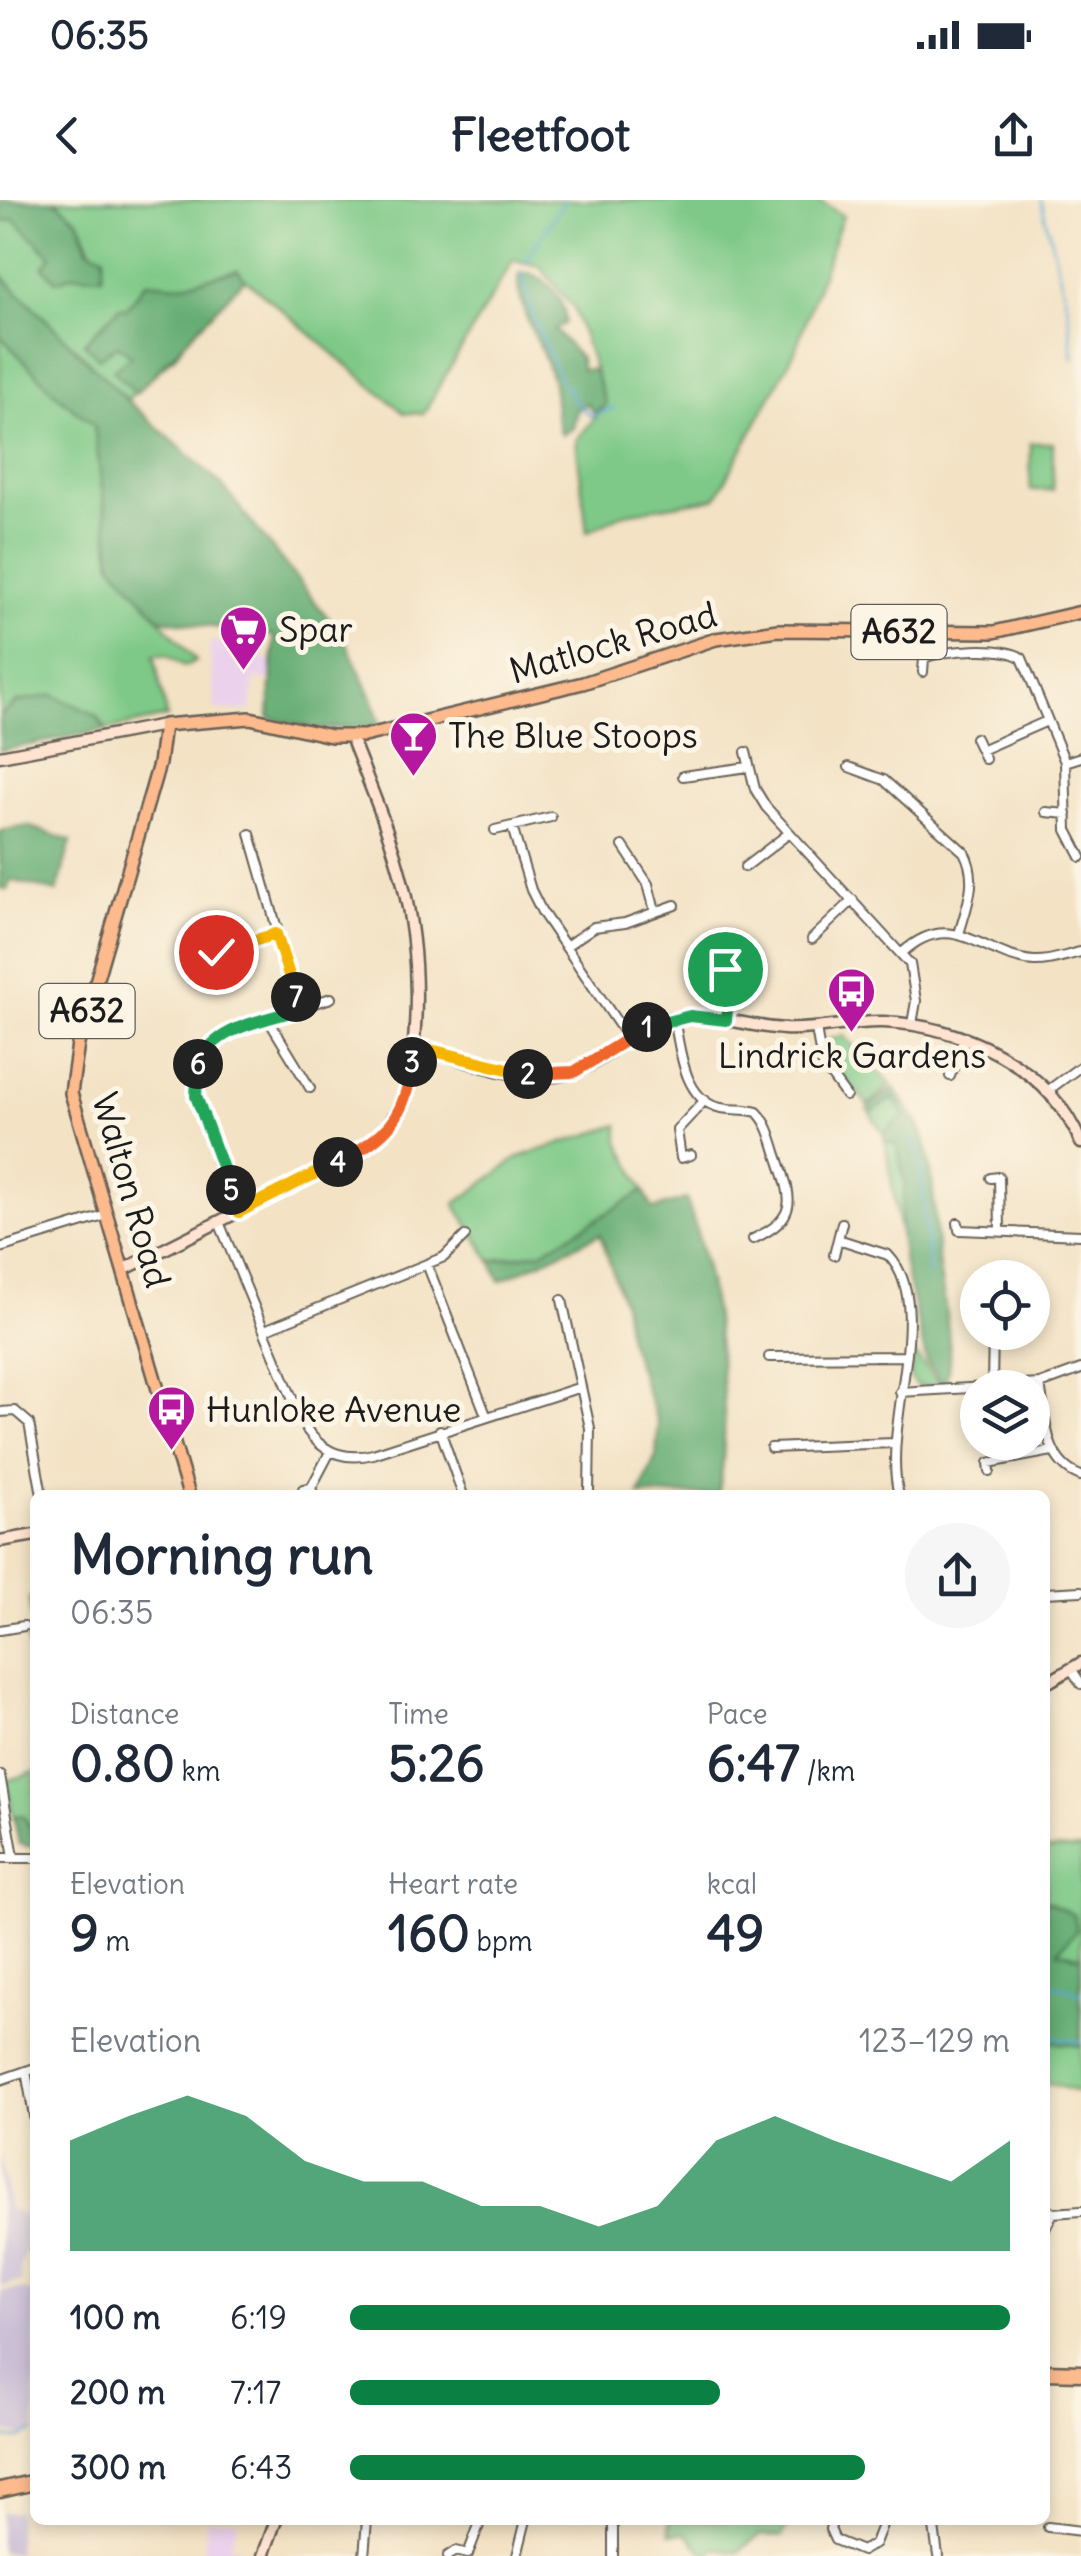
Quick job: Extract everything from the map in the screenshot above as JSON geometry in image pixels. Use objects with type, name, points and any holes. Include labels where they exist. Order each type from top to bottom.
[{"type":"highway","points":[[1050,2372],[1081,2373]]},
{"type":"highway","points":[[0,2490],[30,2483]]},
{"type":"main road","name":"Matlock Road","points":[[164,725],[250,718],[351,737],[386,732],[583,682],[716,640],[778,630],[994,632],[1081,612]]},
{"type":"main road","name":"Walton Road","points":[[164,725],[159,764],[71,1079],[76,1118],[125,1268],[184,1490]]},
{"type":"street","points":[[1022,658],[1032,648]]},
{"type":"street","points":[[924,658],[945,652],[996,649],[1022,658],[1064,762],[1068,830],[1081,858]]},
{"type":"street","points":[[916,650],[924,658],[923,672]]},
{"type":"street","points":[[975,738],[983,754],[1047,721]]},
{"type":"street","points":[[0,756],[164,725]]},
{"type":"street","points":[[125,1268],[363,1149],[382,1135],[405,1103],[414,1046],[417,959],[410,903],[400,860],[351,737]]},
{"type":"street","points":[[746,752],[760,798],[788,834],[902,953],[914,979],[912,1024]]},
{"type":"street","points":[[1064,762],[1081,758]]},
{"type":"street","points":[[850,766],[863,764],[964,852],[972,868],[972,885],[958,934]]},
{"type":"street","points":[[683,776],[699,779],[748,767]]},
{"type":"street","points":[[1046,812],[1067,814]]},
{"type":"street","points":[[495,830],[552,817]]},
{"type":"street","points":[[512,826],[531,890],[628,1038]]},
{"type":"street","points":[[250,834],[300,1009]]},
{"type":"street","points":[[746,863],[788,834]]},
{"type":"street","points":[[624,846],[648,884],[656,911]]},
{"type":"street","points":[[813,934],[853,900]]},
{"type":"street","points":[[566,946],[594,927],[625,924],[675,906]]},
{"type":"street","points":[[216,952],[276,934]]},
{"type":"street","points":[[902,953],[924,936],[958,934],[1037,962],[1081,952]]},
{"type":"street","points":[[722,958],[721,970],[729,989],[726,1020]]},
{"type":"street","points":[[239,1212],[198,1102],[196,1074],[202,1056],[216,1040],[331,998]]},
{"type":"street","points":[[414,1046],[524,1074],[556,1076],[595,1064],[628,1038],[674,1018],[816,1030],[878,1022],[912,1024],[964,1038],[1018,1067],[1046,1092],[1081,1143]]},
{"type":"street","points":[[674,1018],[690,1082],[716,1107],[757,1112],[778,1143],[790,1197],[783,1220],[753,1239]]},
{"type":"street","points":[[268,1019],[310,1088]]},
{"type":"street","points":[[816,1030],[822,1063],[846,1096]]},
{"type":"street","points":[[950,1076],[964,1038]]},
{"type":"street","points":[[1046,1092],[1081,1066]]},
{"type":"street","points":[[685,1168],[686,1156],[677,1130],[705,1100]]},
{"type":"street","points":[[991,1178],[999,1177],[1000,1230]]},
{"type":"street","points":[[0,1248],[107,1216]]},
{"type":"street","points":[[219,1222],[302,1422],[310,1436],[330,1452],[362,1457],[581,1387]]},
{"type":"street","points":[[763,1223],[767,1232]]},
{"type":"street","points":[[834,1255],[842,1223]]},
{"type":"street","points":[[958,1223],[958,1230],[1081,1236]]},
{"type":"street","points":[[267,1330],[444,1257],[465,1236]]},
{"type":"street","points":[[838,1239],[888,1255],[903,1276],[908,1302],[893,1443],[898,1490]]},
{"type":"street","points":[[427,1264],[486,1415]]},
{"type":"street","points":[[562,1300],[592,1450],[588,1490]]},
{"type":"street","points":[[769,1357],[904,1356]]},
{"type":"street","points":[[1050,1380],[1081,1369]]},
{"type":"street","points":[[900,1392],[960,1390]]},
{"type":"street","points":[[0,1412],[14,1412],[29,1423],[41,1490]]},
{"type":"street","points":[[440,1430],[461,1490]]},
{"type":"street","points":[[1050,1439],[1064,1468],[1081,1476]]},
{"type":"street","points":[[771,1448],[893,1443]]},
{"type":"street","points":[[990,1471],[989,1463],[1052,1450]]},
{"type":"street","points":[[310,1490],[330,1452]]},
{"type":"street","points":[[0,1540],[30,1536]]},
{"type":"street","points":[[1050,1593],[1081,1591]]},
{"type":"street","points":[[0,1630],[13,1633],[24,1626]]},
{"type":"street","points":[[1050,1681],[1076,1667],[1081,1684]]},
{"type":"street","points":[[0,1775],[14,1857]]},
{"type":"street","points":[[0,1858],[30,1858]]},
{"type":"street","points":[[0,2080],[30,2070]]},
{"type":"street","points":[[1050,2210],[1081,2212]]},
{"type":"street","points":[[263,2556],[274,2525]]},
{"type":"street","points":[[364,2556],[367,2525]]},
{"type":"street","points":[[448,2556],[456,2551],[468,2554],[479,2525]]},
{"type":"street","points":[[517,2556],[525,2525]]},
{"type":"street","points":[[612,2525],[613,2556]]},
{"type":"street","points":[[831,2525],[835,2540],[862,2551],[874,2543],[882,2525]]},
{"type":"street","points":[[933,2525],[938,2556]]},
{"type":"street","points":[[1048,2528],[1081,2531]]},
{"type":"shaded area","points":[[266,636],[263,658],[272,661],[269,680],[254,679],[251,711],[215,710],[209,642]]},
{"type":"shaded area","points":[[0,2153],[9,2209],[30,2219],[30,2234],[20,2267],[22,2282],[0,2286]]},
{"type":"shaded area","points":[[21,2289],[30,2292],[27,2437],[0,2430],[0,2292]]},
{"type":"shaded area","points":[[18,2511],[17,2553],[0,2551],[0,2513]]},
{"type":"shaded area","points":[[207,2525],[237,2525],[230,2545],[255,2556],[204,2556]]},
{"type":"green space","points":[[0,200],[55,200],[79,221],[88,249],[104,255],[102,276],[73,275],[56,281],[43,267],[51,256],[14,219],[0,222]]},
{"type":"green space","points":[[55,200],[817,200],[843,215],[795,351],[716,498],[625,513],[587,532],[576,440],[606,405],[574,309],[540,266],[513,260],[423,414],[404,413],[245,279],[199,322],[175,356],[127,400],[0,274],[0,222],[14,219],[52,256],[43,267],[56,281],[73,275],[102,275],[79,221]]},
{"type":"green space","points":[[238,270],[245,279],[136,393],[113,370],[131,356],[118,345],[99,358],[84,343],[120,307],[126,309],[146,282],[180,285]]},
{"type":"green space","points":[[529,273],[549,286],[559,299],[565,323],[555,330],[580,358],[581,369],[594,370],[606,405],[594,413],[587,404],[577,409],[573,428],[562,435],[548,367],[519,289],[519,274]]},
{"type":"green space","points":[[0,274],[127,400],[221,484],[344,638],[372,698],[380,726],[316,729],[269,718],[274,636],[160,619],[112,564],[94,425],[57,395],[0,336]]},
{"type":"green space","points":[[0,336],[57,395],[94,425],[112,564],[196,661],[184,666],[167,655],[154,655],[167,717],[106,730],[96,715],[17,702],[0,716]]},
{"type":"green space","points":[[1031,443],[1053,443],[1053,490],[1030,490]]},
{"type":"green space","points":[[53,695],[96,715],[106,730],[0,751],[0,716],[17,702]]},
{"type":"green space","points":[[28,826],[71,841],[57,892],[11,880],[7,890],[0,888],[0,831]]},
{"type":"green space","points":[[844,1036],[891,1085],[868,1105],[827,1058],[830,1038]]},
{"type":"green space","points":[[894,1088],[920,1128],[931,1171],[949,1341],[944,1385],[927,1363],[900,1233],[905,1183],[897,1145],[885,1141],[883,1133],[905,1116],[893,1098],[870,1113],[867,1108]]},
{"type":"green space","points":[[893,1098],[905,1117],[883,1133],[870,1113]]},
{"type":"green space","points":[[619,1125],[619,1141],[644,1191],[542,1252],[491,1261],[455,1204],[519,1157]]},
{"type":"green space","points":[[885,1141],[897,1145],[905,1183],[900,1233]]},
{"type":"green space","points":[[644,1191],[653,1209],[686,1199],[705,1265],[719,1346],[724,1427],[719,1490],[641,1490],[656,1456],[658,1424],[628,1338],[623,1303],[600,1234],[500,1281],[491,1261],[542,1252]]},
{"type":"green space","points":[[914,1353],[941,1386],[916,1386],[910,1377]]},
{"type":"green space","points":[[30,1774],[30,1846],[19,1844],[6,1781]]},
{"type":"green space","points":[[23,1815],[30,1827],[30,1846],[19,1844],[14,1816]]},
{"type":"green space","points":[[1081,1849],[1081,2093],[1050,2084],[1050,1850]]},
{"type":"green space","points":[[1050,1903],[1074,1915],[1077,1930],[1058,1951],[1081,1957],[1081,2046],[1050,2042]]},
{"type":"green space","points":[[669,2525],[788,2525],[782,2536],[760,2535],[738,2552],[715,2548],[707,2556],[685,2533],[670,2534]]},
{"type":"waterway","points":[[525,262],[565,200]]},
{"type":"waterway","points":[[1041,200],[1068,309],[1073,359]]},
{"type":"waterway","points":[[522,272],[531,312],[561,382]]},
{"type":"waterway","points":[[566,386],[576,403],[591,416],[614,408]]},
{"type":"waterway","points":[[914,1139],[921,1171],[930,1276]]},
{"type":"waterway","points":[[1050,1984],[1081,1993]]},
{"type":"waterway","points":[[1050,2037],[1081,2042]]},
{"type":"waterway","points":[[0,2437],[20,2439],[30,2434]]},
{"type":"place","name":"Spar","points":[[244,672]]},
{"type":"place","name":"The Blue Stoops","points":[[413,778]]},
{"type":"place","name":"Lindrick Gardens","points":[[852,1034]]},
{"type":"place","name":"Hunloke Avenue","points":[[171,1452]]},
{"type":"route","points":[[216,952],[276,934],[300,1009],[229,1032],[208,1047],[198,1065],[196,1096],[239,1212],[363,1149],[382,1135],[405,1103],[414,1046],[524,1074],[556,1076],[574,1072],[595,1064],[628,1038],[657,1022],[690,1016],[726,1020],[729,989],[725,969]]}]
